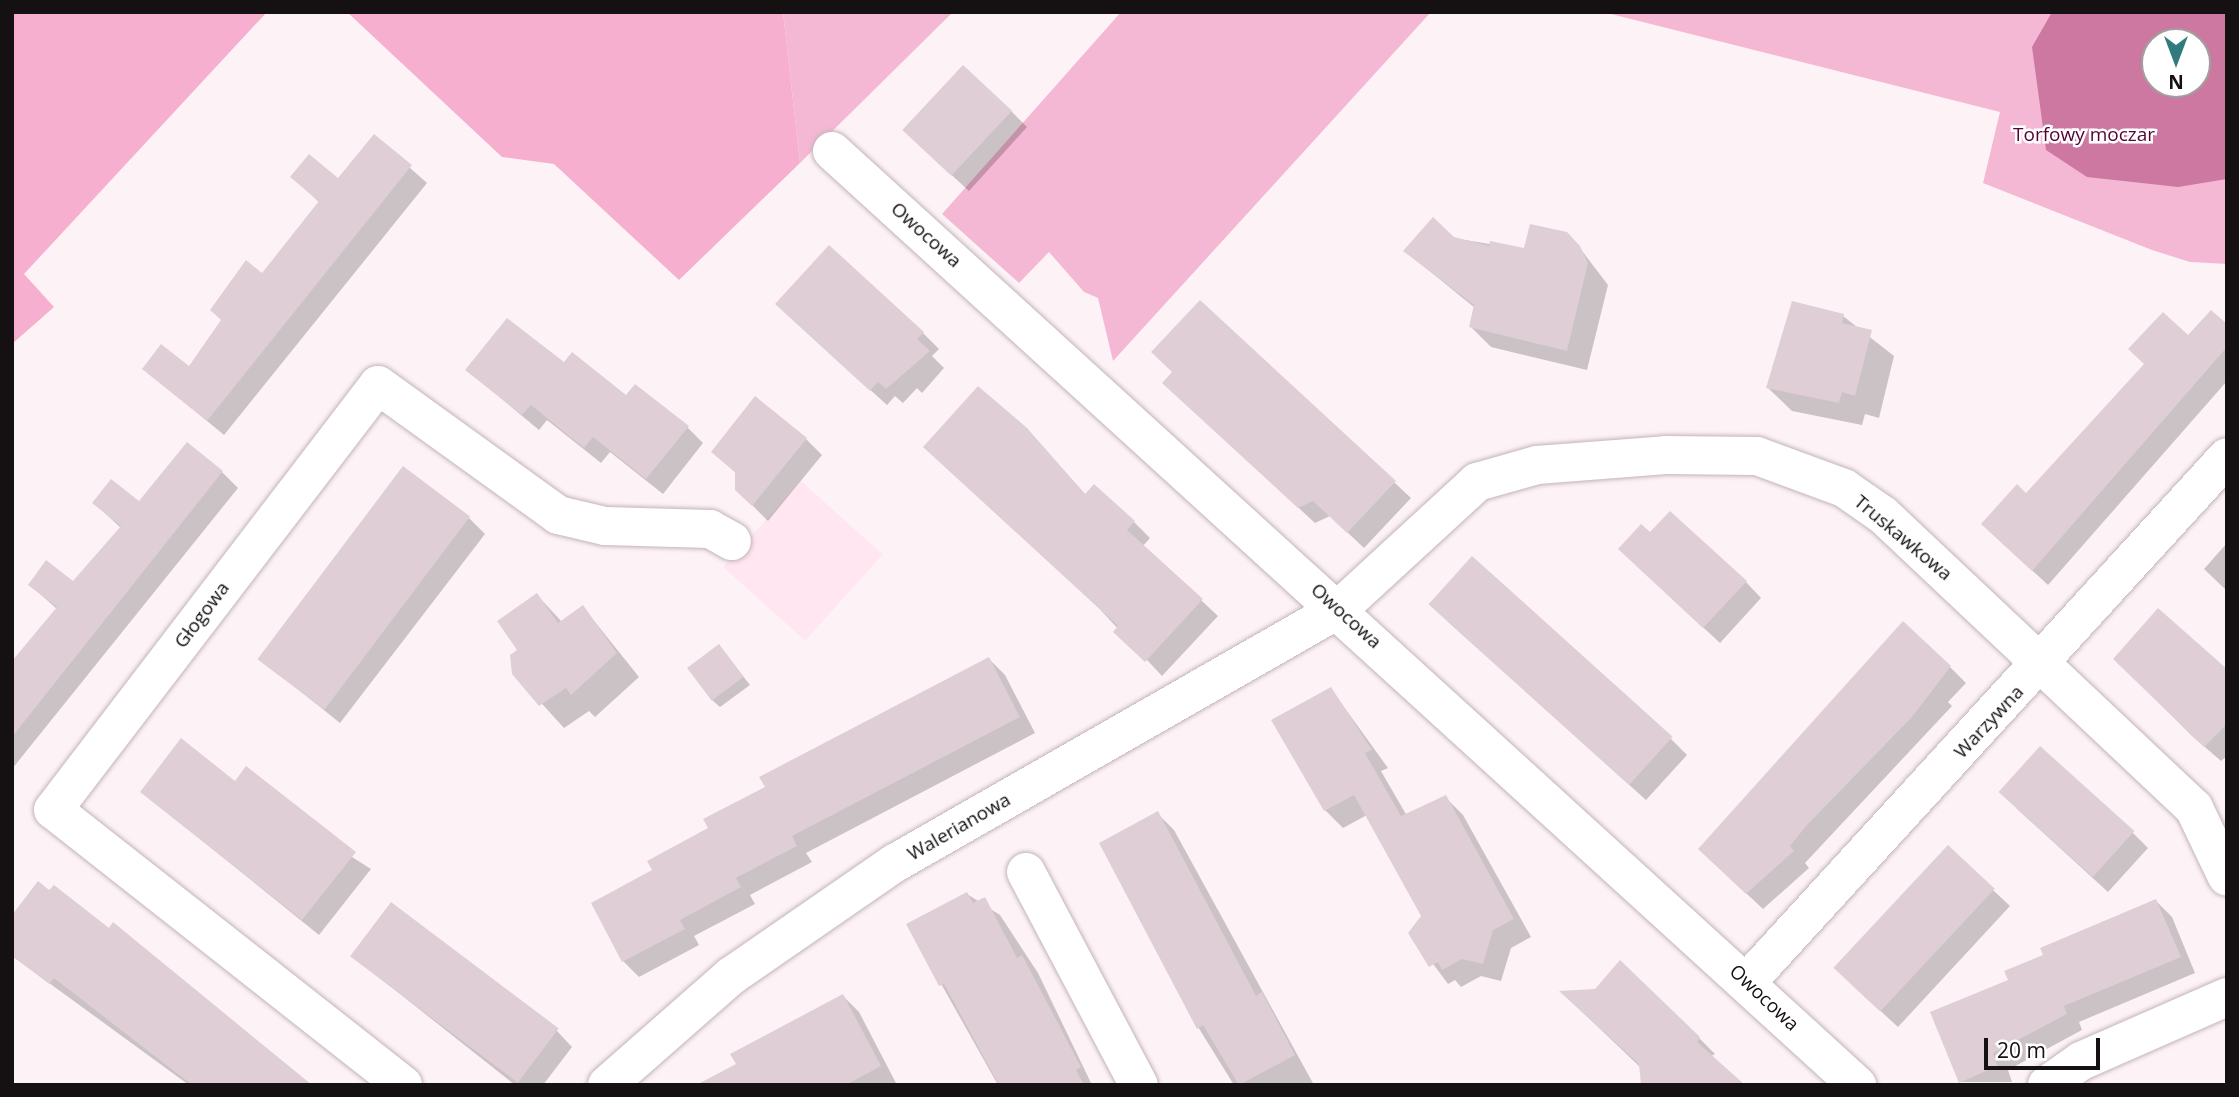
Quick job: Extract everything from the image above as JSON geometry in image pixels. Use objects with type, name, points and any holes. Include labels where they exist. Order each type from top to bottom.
[{"type":"street","name":"Owocowa","points":[[832,151],[1339,608],[1857,1085]]},
{"type":"street","name":"Głogowa","points":[[403,1085],[53,810],[378,385],[558,515],[605,526],[710,529],[732,541]]},
{"type":"street","name":"Truskawkowa","points":[[1339,608],[1445,507],[1505,470],[1591,459],[1757,456],[1844,488],[1883,515],[2044,663],[2194,808],[2227,877]]},
{"type":"street","name":"Warzywna","points":[[1747,982],[2044,663],[2227,457]]},
{"type":"street","name":"Walerianowa","points":[[607,1085],[731,976],[895,863],[1339,608]]},
{"type":"street","points":[[1026,872],[1139,1085]]},
{"type":"street","points":[[2047,1085],[2081,1061],[2227,997]]},
{"type":"shaded area","points":[[12,12],[267,12],[24,274],[54,307],[12,344]]},
{"type":"shaded area","points":[[347,12],[783,12],[800,163],[679,280],[554,164],[502,157]]},
{"type":"shaded area","points":[[2052,12],[2227,12],[2227,179],[2178,187],[2087,177],[2046,150],[2032,47]]},
{"type":"shaded area","points":[[801,481],[883,555],[805,641],[723,567]]},
{"type":"green space","points":[[783,12],[953,12],[800,163]]},
{"type":"green space","points":[[1121,12],[1431,12],[1113,361],[1098,298],[1084,292],[1049,252],[1019,283],[942,214]]},
{"type":"green space","name":"Torfowy moczar","points":[[1603,12],[2227,12],[2227,264],[2190,262],[2152,250],[1983,183],[2000,112]]},
{"type":"building","points":[[963,65],[1012,111],[951,176],[902,130]]},
{"type":"building","points":[[374,134],[412,165],[207,421],[142,369],[161,344],[189,366],[221,320],[210,310],[246,260],[262,273],[319,201],[290,177],[309,154],[338,178]]},
{"type":"building","points":[[1433,217],[1454,237],[1489,246],[1490,241],[1524,248],[1530,224],[1567,232],[1580,246],[1588,263],[1567,351],[1469,327],[1474,305],[1403,251]]},
{"type":"building","points":[[829,245],[924,332],[917,339],[930,351],[886,389],[878,382],[870,391],[775,304]]},
{"type":"building","points":[[1200,300],[1396,481],[1347,533],[1313,501],[1298,508],[1162,383],[1172,372],[1151,352]]},
{"type":"building","points":[[1792,301],[1844,314],[1842,323],[1872,330],[1855,396],[1842,392],[1839,403],[1766,388]]},
{"type":"building","points":[[2211,310],[2227,324],[2227,347],[2032,571],[1981,524],[2017,484],[2026,493],[2144,364],[2128,349],[2163,312],[2188,335]]},
{"type":"building","points":[[507,318],[564,362],[572,352],[626,395],[635,384],[689,426],[646,479],[593,437],[584,448],[531,405],[522,415],[465,370]]},
{"type":"building","points":[[978,386],[1027,428],[1085,494],[1094,484],[1135,521],[1127,530],[1203,599],[1145,662],[1113,632],[1118,626],[923,447]]},
{"type":"building","points":[[755,396],[807,438],[752,506],[735,490],[735,472],[711,452]]},
{"type":"building","points":[[187,442],[223,471],[12,737],[12,661],[57,607],[28,585],[46,560],[73,581],[121,526],[92,503],[111,479],[139,501]]},
{"type":"building","points":[[403,466],[470,517],[324,710],[257,659]]},
{"type":"building","points":[[1670,511],[1747,581],[1703,628],[1618,549],[1641,524],[1650,532]]},
{"type":"building","points":[[1472,556],[1673,737],[1629,785],[1429,604]]},
{"type":"building","points":[[537,593],[558,623],[583,605],[617,653],[571,695],[566,688],[539,706],[512,674],[510,655],[517,650],[497,621]]},
{"type":"building","points":[[2158,608],[2227,669],[2227,724],[2204,747],[2113,659]]},
{"type":"building","points":[[1903,621],[1951,666],[1912,717],[1807,825],[1790,846],[1794,851],[1746,894],[1698,849]]},
{"type":"building","points":[[719,644],[744,677],[712,701],[687,668]]},
{"type":"building","points":[[989,657],[1020,717],[792,836],[797,846],[736,878],[741,887],[680,920],[685,929],[622,962],[591,903],[652,870],[647,861],[708,828],[703,819],[765,787],[759,777]]},
{"type":"building","points":[[1331,687],[1372,750],[1365,753],[1401,816],[1446,795],[1514,919],[1493,930],[1483,964],[1462,959],[1442,970],[1438,962],[1429,967],[1408,933],[1421,916],[1354,795],[1324,811],[1271,720]]},
{"type":"building","points":[[181,738],[235,781],[246,766],[356,852],[302,920],[140,792]]},
{"type":"building","points":[[2040,746],[2134,831],[2093,877],[1999,792]]},
{"type":"building","points":[[1158,811],[1256,996],[1262,992],[1295,1055],[1239,1085],[1203,1025],[1197,1029],[1099,843]]},
{"type":"building","points":[[1948,845],[1995,889],[1880,1012],[1833,968]]},
{"type":"building","points":[[38,881],[49,890],[54,885],[109,928],[113,922],[312,1085],[192,1085],[54,978],[49,984],[12,955],[12,915]]},
{"type":"building","points":[[967,892],[973,903],[985,897],[1017,958],[1022,955],[1081,1067],[1076,1070],[1084,1085],[999,1085],[944,984],[939,986],[906,924]]},
{"type":"building","points":[[2156,899],[2181,957],[2064,1006],[2067,1014],[1993,1053],[1997,1066],[1959,1083],[1930,1012],[2008,980],[2004,971],[2043,955],[2040,948]]},
{"type":"building","points":[[391,902],[559,1028],[518,1083],[350,956]]},
{"type":"building","points":[[1620,960],[1700,1037],[1697,1042],[1745,1085],[1641,1085],[1639,1064],[1559,991],[1595,989]]},
{"type":"building","points":[[843,994],[881,1066],[846,1085],[696,1085],[736,1064],[730,1054]]}]
